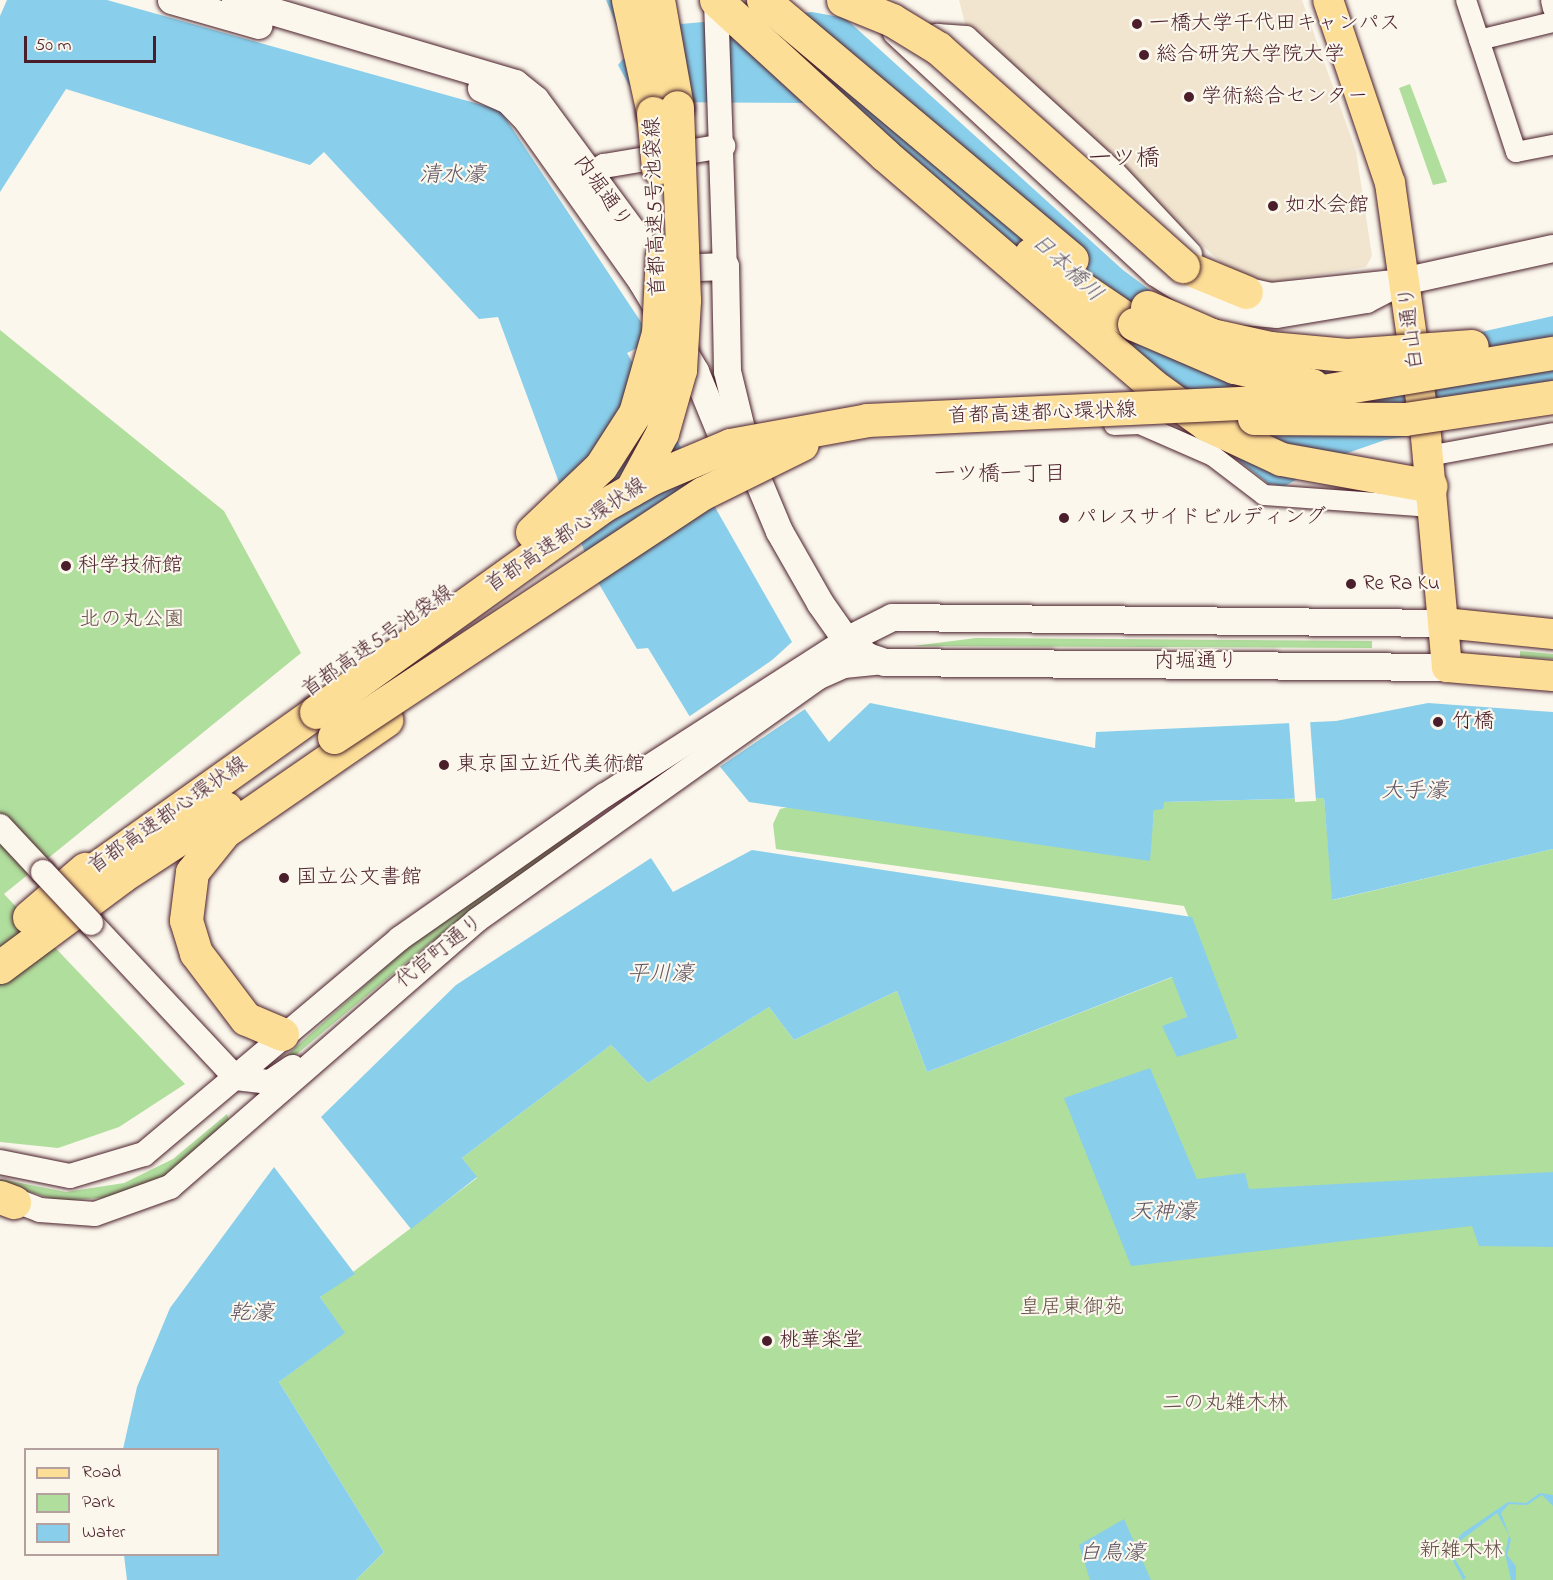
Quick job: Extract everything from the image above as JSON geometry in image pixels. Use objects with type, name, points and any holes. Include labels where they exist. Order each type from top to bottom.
[{"type":"highway","name":"首都高速5号池袋線","points":[[0,939],[190,779],[325,724],[561,507],[601,466],[635,413],[658,333],[662,237],[650,93],[628,0]]},
{"type":"highway","name":"首都高速5号池袋線","points":[[122,876],[325,724],[584,541],[624,501],[654,450],[675,395],[684,322],[677,107],[658,0]]},
{"type":"highway","points":[[763,0],[1048,240],[1112,286],[1183,324],[1270,348],[1347,355],[1433,350],[1553,333]]},
{"type":"highway","points":[[843,0],[892,20],[938,48],[1183,266],[1246,292]]},
{"type":"highway","points":[[719,1],[1044,265],[1111,311],[1183,349],[1282,380],[1354,389],[1445,388],[1553,374]]},
{"type":"highway","points":[[719,1],[893,162],[1152,385],[1206,424],[1281,459],[1389,482],[1429,471]]},
{"type":"highway","name":"首都高速都心環状線","points":[[325,724],[601,507],[670,470],[730,445],[867,420],[1246,403],[1553,353]]},
{"type":"highway","name":"首都高速都心環状線","points":[[325,724],[484,638],[726,479],[826,437],[906,426],[1129,419],[1374,421],[1553,397]]},
{"type":"highway","points":[[282,1034],[246,1019],[204,967],[186,921],[187,887],[200,856],[325,724]]},
{"type":"highway","name":"首都高速都心環状線","points":[[0,967],[122,876]]},
{"type":"main road","name":"内堀通り","points":[[171,0],[508,100],[642,282],[695,371],[780,531],[846,640],[884,662],[1447,667],[1553,676]]},
{"type":"main road","name":"内堀通り","points":[[235,0],[503,76],[535,99],[653,259],[674,268],[725,266],[727,371],[740,459]]},
{"type":"main road","name":"白山通り","points":[[1328,0],[1382,149],[1407,280],[1412,340],[1429,471],[1447,667]]},
{"type":"main road","points":[[1407,280],[1553,248]]},
{"type":"main road","name":"内堀通り","points":[[846,640],[892,617],[1444,623],[1553,634]]},
{"type":"street","points":[[860,0],[881,11],[926,62],[1155,274],[1191,297],[1233,312],[1277,316],[1366,302],[1407,280]]},
{"type":"street","points":[[1466,0],[1516,152],[1553,145]]},
{"type":"street","points":[[1551,0],[1553,9]]},
{"type":"street","points":[[719,1],[725,266]]},
{"type":"street","points":[[1479,40],[1553,22]]},
{"type":"street","points":[[926,62],[925,51],[937,36],[966,38],[1114,173],[1200,264],[1246,292],[1285,294],[1407,280]]},
{"type":"street","points":[[591,175],[604,166],[723,146]]},
{"type":"street","points":[[740,459],[840,436],[1140,424],[1213,456],[1264,495],[1429,471],[1553,433]]},
{"type":"street","name":"代官町通り","points":[[5,1198],[95,1214],[147,1200],[187,1175],[358,1022],[477,920],[703,746],[811,669],[846,640]]},
{"type":"street","name":"代官町通り","points":[[811,669],[884,662]]},
{"type":"street","name":"代官町通り","points":[[0,1162],[70,1176],[122,1163],[175,1132],[282,1034],[441,908],[605,795],[703,746]]},
{"type":"street","points":[[0,826],[236,1078],[270,1082],[358,1022]]},
{"type":"street","points":[[441,908],[456,907],[477,920]]},
{"type":"shaded area","name":"学術総合センター","points":[[959,0],[1302,0],[1356,151],[1372,256],[1366,267],[1268,283],[1226,267],[966,27]]},
{"type":"green space","points":[[1410,84],[1447,182],[1433,185],[1399,88]]},
{"type":"green space","name":"北の丸公園","points":[[0,330],[224,511],[301,653],[4,894],[185,1084],[119,1127],[58,1148],[0,1142]]},
{"type":"green space","points":[[976,638],[1372,641],[1372,648],[913,646]]},
{"type":"green space","points":[[1520,651],[1553,654],[1553,659],[1520,657]]},
{"type":"green space","name":"皇居東御苑","points":[[1324,798],[1333,900],[1553,849],[1553,1580],[356,1580],[384,1552],[279,1382],[344,1333],[320,1297],[477,1178],[462,1158],[611,1045],[648,1083],[769,1007],[794,1040],[897,991],[927,1072],[1173,977],[1187,1017],[1238,1038],[1184,906],[776,849],[773,824],[780,809],[800,804],[1149,859],[1154,810],[1163,802]]},
{"type":"green space","points":[[580,827],[582,836],[431,942],[273,1074],[269,1071],[407,948]]},
{"type":"green space","points":[[227,1114],[229,1121],[168,1175],[114,1197],[60,1201],[0,1183],[0,1179],[66,1192],[124,1183],[173,1159]]},
{"type":"water","name":"清水濠","points":[[7,0],[107,0],[500,110],[653,340],[627,353],[792,642],[770,662],[829,742],[870,703],[1095,748],[1096,732],[1336,721],[1428,703],[1553,712],[1553,849],[1332,900],[1324,798],[1164,802],[1163,809],[1154,810],[1150,861],[749,802],[721,768],[648,648],[637,649],[592,572],[498,317],[479,319],[324,152],[310,165],[66,89],[0,192],[0,16]]},
{"type":"water","name":"日本橋川","points":[[606,0],[669,0],[681,24],[812,12],[845,18],[1123,270],[1186,317],[1324,351],[1449,339],[1553,316],[1553,412],[1385,440],[1339,456],[1285,486],[1269,484],[1076,334],[812,103],[638,102],[618,65],[628,53]]},
{"type":"water","name":"平川濠","points":[[752,850],[1192,917],[1238,1038],[1177,1057],[1162,1026],[1187,1017],[1172,977],[927,1072],[897,991],[794,1040],[769,1007],[648,1083],[611,1045],[462,1158],[477,1177],[411,1229],[321,1117],[456,985],[651,858],[673,892]]},
{"type":"water","name":"天神濠","points":[[1150,1068],[1197,1179],[1245,1173],[1249,1189],[1553,1172],[1553,1247],[1479,1246],[1472,1226],[1131,1266],[1064,1098]]},
{"type":"water","name":"乾濠","points":[[274,1167],[355,1274],[320,1297],[345,1333],[279,1382],[384,1552],[356,1580],[127,1580],[124,1556],[219,1556],[219,1448],[123,1448],[137,1387],[170,1308]]},
{"type":"water","points":[[1540,1493],[1553,1495],[1553,1506],[1542,1495],[1527,1505],[1509,1504],[1501,1513],[1511,1540],[1507,1555],[1516,1566],[1516,1580],[1511,1580],[1505,1553],[1509,1535],[1497,1513],[1456,1544],[1455,1559],[1466,1578],[1463,1580],[1452,1559],[1453,1547],[1461,1534],[1508,1502],[1526,1503]]},
{"type":"water","name":"白鳥濠","points":[[1124,1519],[1151,1580],[1090,1580],[1079,1545]]},
{"type":"pier","points":[[787,650],[774,662],[808,707],[718,768],[687,718]]},
{"type":"pier","points":[[1310,720],[1316,801],[1295,802],[1289,722]]},
{"type":"place","name":"一橋大学千代田キャンパス","points":[[1137,24]]},
{"type":"place","name":"総合研究大学院大学","points":[[1144,55]]},
{"type":"place","name":"学術総合センター","points":[[1189,97]]},
{"type":"place","name":"如水会館","points":[[1273,206]]},
{"type":"place","name":"パレスサイドビルディング","points":[[1064,518]]},
{"type":"place","name":"科学技術館","points":[[66,566]]},
{"type":"place","name":"Re Ra Ku","points":[[1351,584]]},
{"type":"place","name":"竹橋","points":[[1438,722]]},
{"type":"place","name":"東京国立近代美術館","points":[[444,765]]},
{"type":"place","name":"国立公文書館","points":[[284,878]]},
{"type":"place","name":"桃華楽堂","points":[[767,1341]]},
{"type":"district","name":"一ツ橋","points":[[1124,160]]},
{"type":"district","name":"一ツ橋一丁目","points":[[1000,476]]},
{"type":"water label","name":"大手濠","points":[[1414,793]]},
{"type":"park label","name":"二の丸雑木林","points":[[1225,1404]]},
{"type":"park label","name":"新雑木林","points":[[1461,1551]]}]
